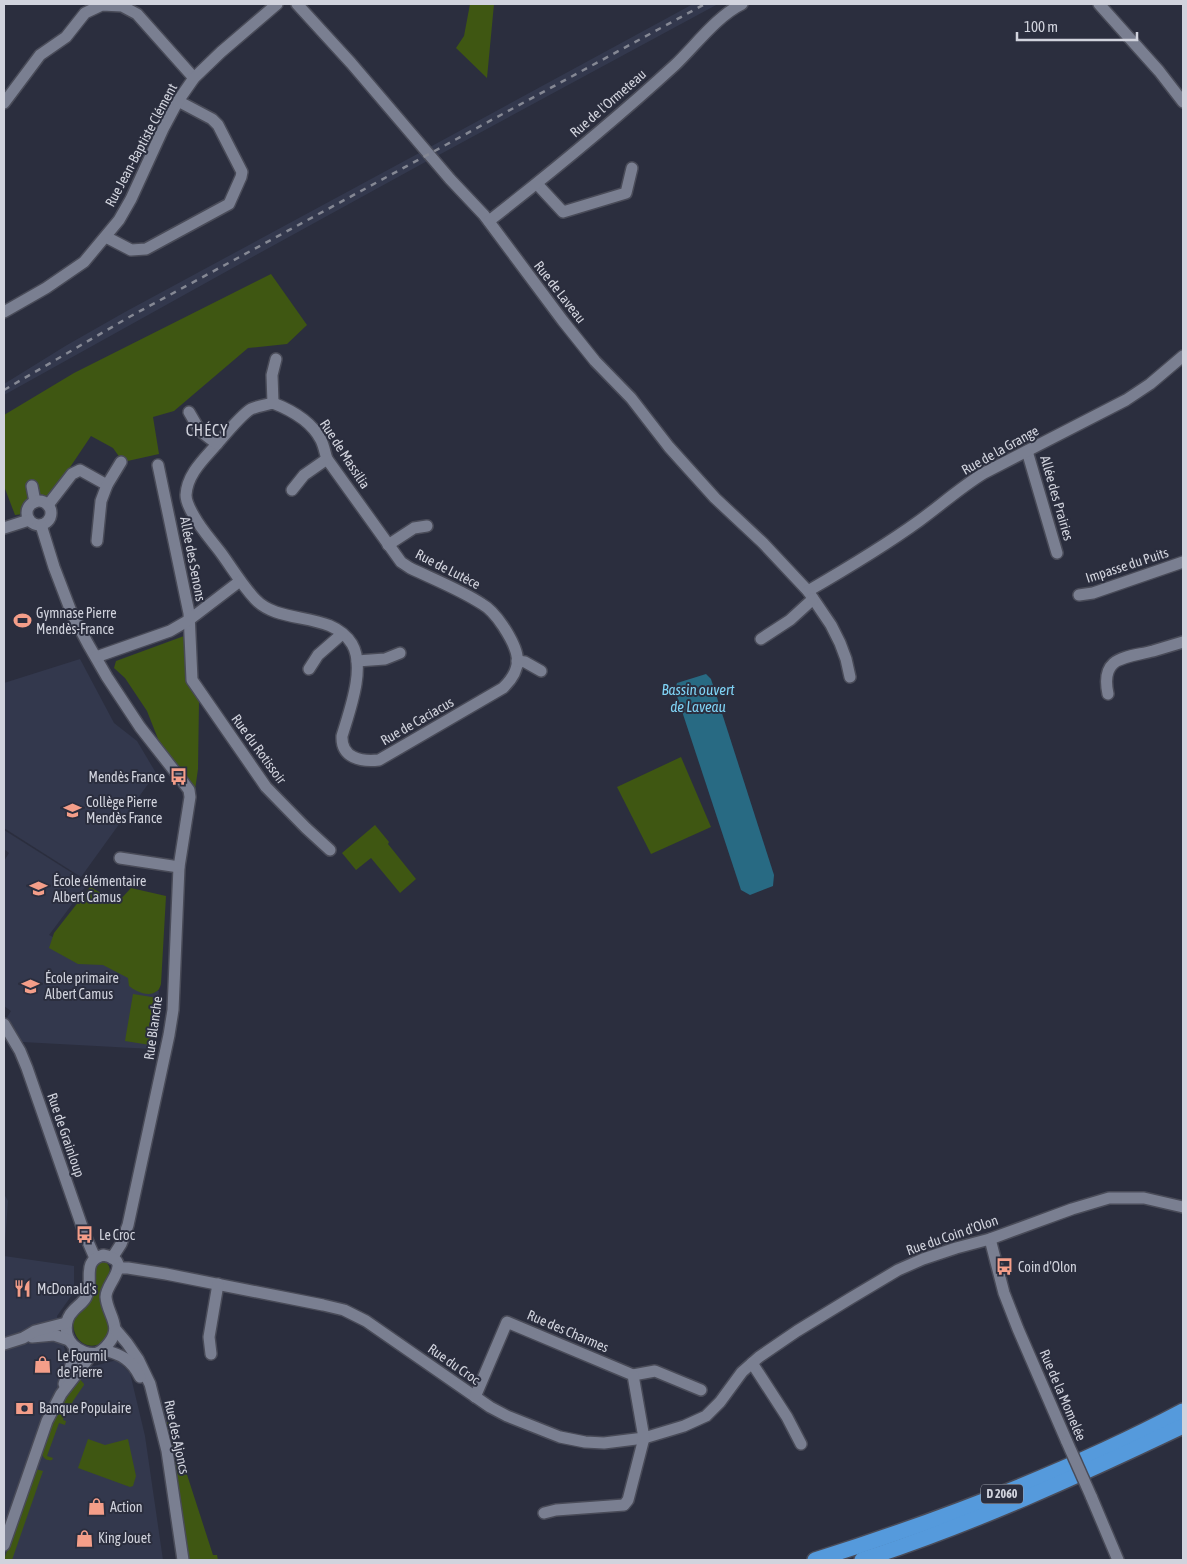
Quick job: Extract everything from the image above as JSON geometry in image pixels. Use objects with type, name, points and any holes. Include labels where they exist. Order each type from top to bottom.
[{"type":"highway","name":"D 2060","points":[[815,1560],[920,1526],[991,1498],[1183,1412]]},
{"type":"highway","name":"D 2060","points":[[862,1560],[933,1536],[1046,1491],[1183,1426]]},
{"type":"street","name":"Rue Jean-Baptiste Clément","points":[[4,312],[46,288],[84,262],[106,237],[131,199],[163,129],[178,101],[194,78],[277,4]]},
{"type":"street","name":"Rue de Laveau","points":[[296,4],[489,221],[563,321],[596,361],[631,398],[669,447],[715,498],[763,543],[810,595],[831,625],[840,642],[850,677]]},
{"type":"street","name":"Rue de l'Ormeteau","points":[[489,221],[537,184],[675,64],[725,15],[742,4]]},
{"type":"street","points":[[1099,4],[1159,71],[1183,102]]},
{"type":"street","points":[[4,103],[40,55],[66,37],[85,13],[92,8],[102,5],[122,6],[137,14],[194,78]]},
{"type":"street","points":[[106,237],[131,250],[146,250],[229,204],[242,172],[218,125],[212,119],[178,101]]},
{"type":"street","points":[[537,184],[563,212],[626,192],[632,168]]},
{"type":"street","name":"Rue de la Grange","points":[[761,639],[790,620],[810,595],[878,550],[972,480],[1126,400],[1150,384],[1183,356]]},
{"type":"street","points":[[276,359],[272,375],[273,403],[251,409],[246,413],[217,444],[189,481],[186,497],[194,516],[240,580],[262,605],[279,612],[320,622],[342,634],[352,644],[357,661],[385,659],[400,653]]},
{"type":"street","name":"Rue de Massilia","points":[[273,403],[291,411],[310,426],[322,440],[328,459],[360,504]]},
{"type":"street","points":[[189,412],[200,431],[217,444]]},
{"type":"street","name":"Allée des Prairies","points":[[1027,451],[1057,553]]},
{"type":"street","points":[[292,490],[304,475],[328,459]]},
{"type":"street","points":[[97,541],[100,505],[108,485],[121,462]]},
{"type":"street","name":"Allée des Senons","points":[[96,657],[170,631],[189,620],[158,465]]},
{"type":"street","points":[[41,526],[50,519],[52,513],[51,502],[72,474],[80,470],[108,485]]},
{"type":"street","points":[[32,486],[35,502]]},
{"type":"street","points":[[41,526],[29,520],[27,516],[28,508],[35,502],[51,502]]},
{"type":"street","name":"Rue de Lutèce","points":[[360,504],[401,562],[478,601],[489,609],[496,616],[514,644],[517,651],[517,661]]},
{"type":"street","points":[[4,528],[29,520]]},
{"type":"street","points":[[41,526],[72,614],[96,657]]},
{"type":"street","points":[[388,545],[414,528],[427,526]]},
{"type":"street","name":"Impasse du Puits","points":[[1079,595],[1092,594],[1183,562]]},
{"type":"street","points":[[189,620],[240,580]]},
{"type":"street","name":"Rue du Rotissoir","points":[[189,620],[192,680],[266,787],[330,850]]},
{"type":"street","points":[[309,669],[318,655],[342,634]]},
{"type":"street","points":[[1108,694],[1105,680],[1111,665],[1121,658],[1183,642]]},
{"type":"street","name":"Rue Blanche","points":[[96,657],[140,727],[189,790],[190,797],[179,867],[173,1010],[169,1035],[128,1225],[121,1244],[112,1258]]},
{"type":"street","name":"Rue de Caciacus","points":[[357,661],[354,690],[342,736],[342,743],[350,755],[370,760],[378,760],[388,755],[503,688],[513,676],[517,661]]},
{"type":"street","points":[[517,661],[526,662],[541,671]]},
{"type":"street","points":[[120,858],[179,867]]},
{"type":"street","name":"Rue de Grainloup","points":[[4,1024],[27,1068],[85,1235],[95,1258]]},
{"type":"street","name":"Rue du Coin d'Olon","points":[[752,1363],[797,1330],[898,1270],[923,1259],[990,1239],[1072,1209],[1109,1198],[1144,1198],[1183,1207]]},
{"type":"street","name":"Rue de la Momelée","points":[[990,1239],[1004,1293],[1018,1329],[1118,1560]]},
{"type":"street","points":[[4,1545],[47,1421],[61,1394],[73,1360],[72,1344],[66,1333],[66,1322],[73,1310],[86,1297],[90,1282],[89,1267],[95,1258],[103,1255],[112,1258],[116,1261],[118,1268],[106,1292],[107,1302],[116,1330],[110,1342],[103,1350],[92,1354],[61,1394]]},
{"type":"street","name":"Rue du Croc","points":[[118,1268],[128,1268],[218,1284],[344,1310],[366,1321],[490,1407],[507,1416],[560,1437],[585,1442],[604,1443],[644,1438],[684,1426],[706,1416],[720,1402],[742,1372],[752,1363]]},
{"type":"street","points":[[211,1354],[210,1337],[218,1284]]},
{"type":"street","points":[[4,1344],[35,1331],[66,1322]]},
{"type":"street","name":"Rue des Charmes","points":[[475,1397],[507,1322],[633,1375]]},
{"type":"street","name":"Rue des Ajoncs","points":[[116,1330],[138,1359],[150,1384],[167,1451],[183,1560]]},
{"type":"street","points":[[22,1338],[43,1335],[54,1336],[92,1354]]},
{"type":"street","name":"Rue des Ajoncs","points":[[103,1350],[118,1353],[135,1367],[151,1406],[157,1428],[177,1560]]},
{"type":"street","points":[[752,1363],[787,1417],[801,1444]]},
{"type":"street","points":[[544,1513],[556,1510],[624,1505],[628,1500],[644,1438],[633,1375],[655,1371],[701,1390]]},
{"type":"shaded area","points":[[693,4],[718,4],[437,156],[430,147]]},
{"type":"shaded area","points":[[421,152],[429,160],[4,395],[4,384],[67,345]]},
{"type":"shaded area","points":[[80,659],[114,723],[137,741],[156,773],[81,877],[4,828],[4,683]]},
{"type":"shaded area","points":[[4,830],[88,883],[49,935],[159,991],[152,1049],[22,1042],[6,1019],[11,1011],[4,1006],[4,861],[9,853],[4,849]]},
{"type":"shaded area","points":[[4,1194],[8,1201],[4,1256]]},
{"type":"shaded area","points":[[4,1256],[74,1266],[74,1292],[57,1316],[66,1355],[94,1366],[117,1360],[130,1373],[145,1436],[163,1560],[4,1560]]},
{"type":"green space","points":[[470,4],[494,4],[487,78],[456,48],[464,36]]},
{"type":"green space","points":[[271,274],[307,325],[287,344],[248,348],[174,411],[153,417],[159,454],[123,462],[113,448],[91,436],[48,500],[40,498],[30,499],[24,507],[24,514],[15,515],[4,486],[4,415],[74,373]]},
{"type":"green space","points":[[184,636],[187,684],[199,701],[198,769],[195,790],[162,749],[147,711],[125,678],[114,668],[116,661]]},
{"type":"green space","points":[[681,757],[711,827],[651,854],[617,787]]},
{"type":"green space","points":[[375,825],[416,879],[400,893],[371,858],[356,870],[342,853]]},
{"type":"green space","points":[[90,887],[118,902],[131,888],[166,896],[161,984],[154,993],[138,992],[129,986],[128,978],[103,965],[78,964],[49,948],[54,933]]},
{"type":"green space","points":[[133,994],[158,998],[150,1045],[125,1041]]},
{"type":"green space","points":[[103,1262],[107,1263],[110,1271],[100,1298],[111,1330],[110,1335],[105,1341],[91,1346],[78,1339],[73,1324],[91,1299],[95,1287],[96,1266]]},
{"type":"green space","points":[[78,1377],[84,1385],[69,1410],[66,1409],[63,1420],[66,1421],[65,1425],[59,1423],[47,1456],[53,1458],[52,1460],[46,1459],[41,1452],[51,1423]]},
{"type":"green space","points":[[170,1422],[213,1555],[217,1555],[218,1560],[187,1560],[166,1423]]},
{"type":"green space","points":[[88,1439],[105,1445],[128,1439],[136,1476],[133,1486],[130,1487],[78,1468]]},
{"type":"green space","points":[[35,1469],[43,1471],[12,1560],[4,1560]]},
{"type":"water","name":"Bassin ouvert de Laveau","points":[[706,674],[711,679],[774,875],[773,886],[750,895],[741,890],[675,690],[677,683]]},
{"type":"railway","points":[[4,390],[131,316],[705,4]]},
{"type":"place","name":"Gymnase Pierre Mendès-France","points":[[22,621]]},
{"type":"place","name":"Mendès France","points":[[179,777]]},
{"type":"place","name":"Collège Pierre Mendès France","points":[[72,810]]},
{"type":"place","name":"École élémentaire Albert Camus","points":[[39,889]]},
{"type":"place","name":"École primaire Albert Camus","points":[[31,986]]},
{"type":"place","name":"Le Croc","points":[[85,1235]]},
{"type":"place","name":"Coin d'Olon","points":[[1004,1267]]},
{"type":"place","name":"McDonald's","points":[[23,1289]]},
{"type":"place","name":"Le Fournil de Pierre","points":[[43,1364]]},
{"type":"place","name":"Banque Populaire","points":[[25,1408]]},
{"type":"place","name":"Action","points":[[96,1507]]},
{"type":"place","name":"King Jouet","points":[[84,1538]]},
{"type":"district","name":"CHÉCY","points":[[207,430]]}]
